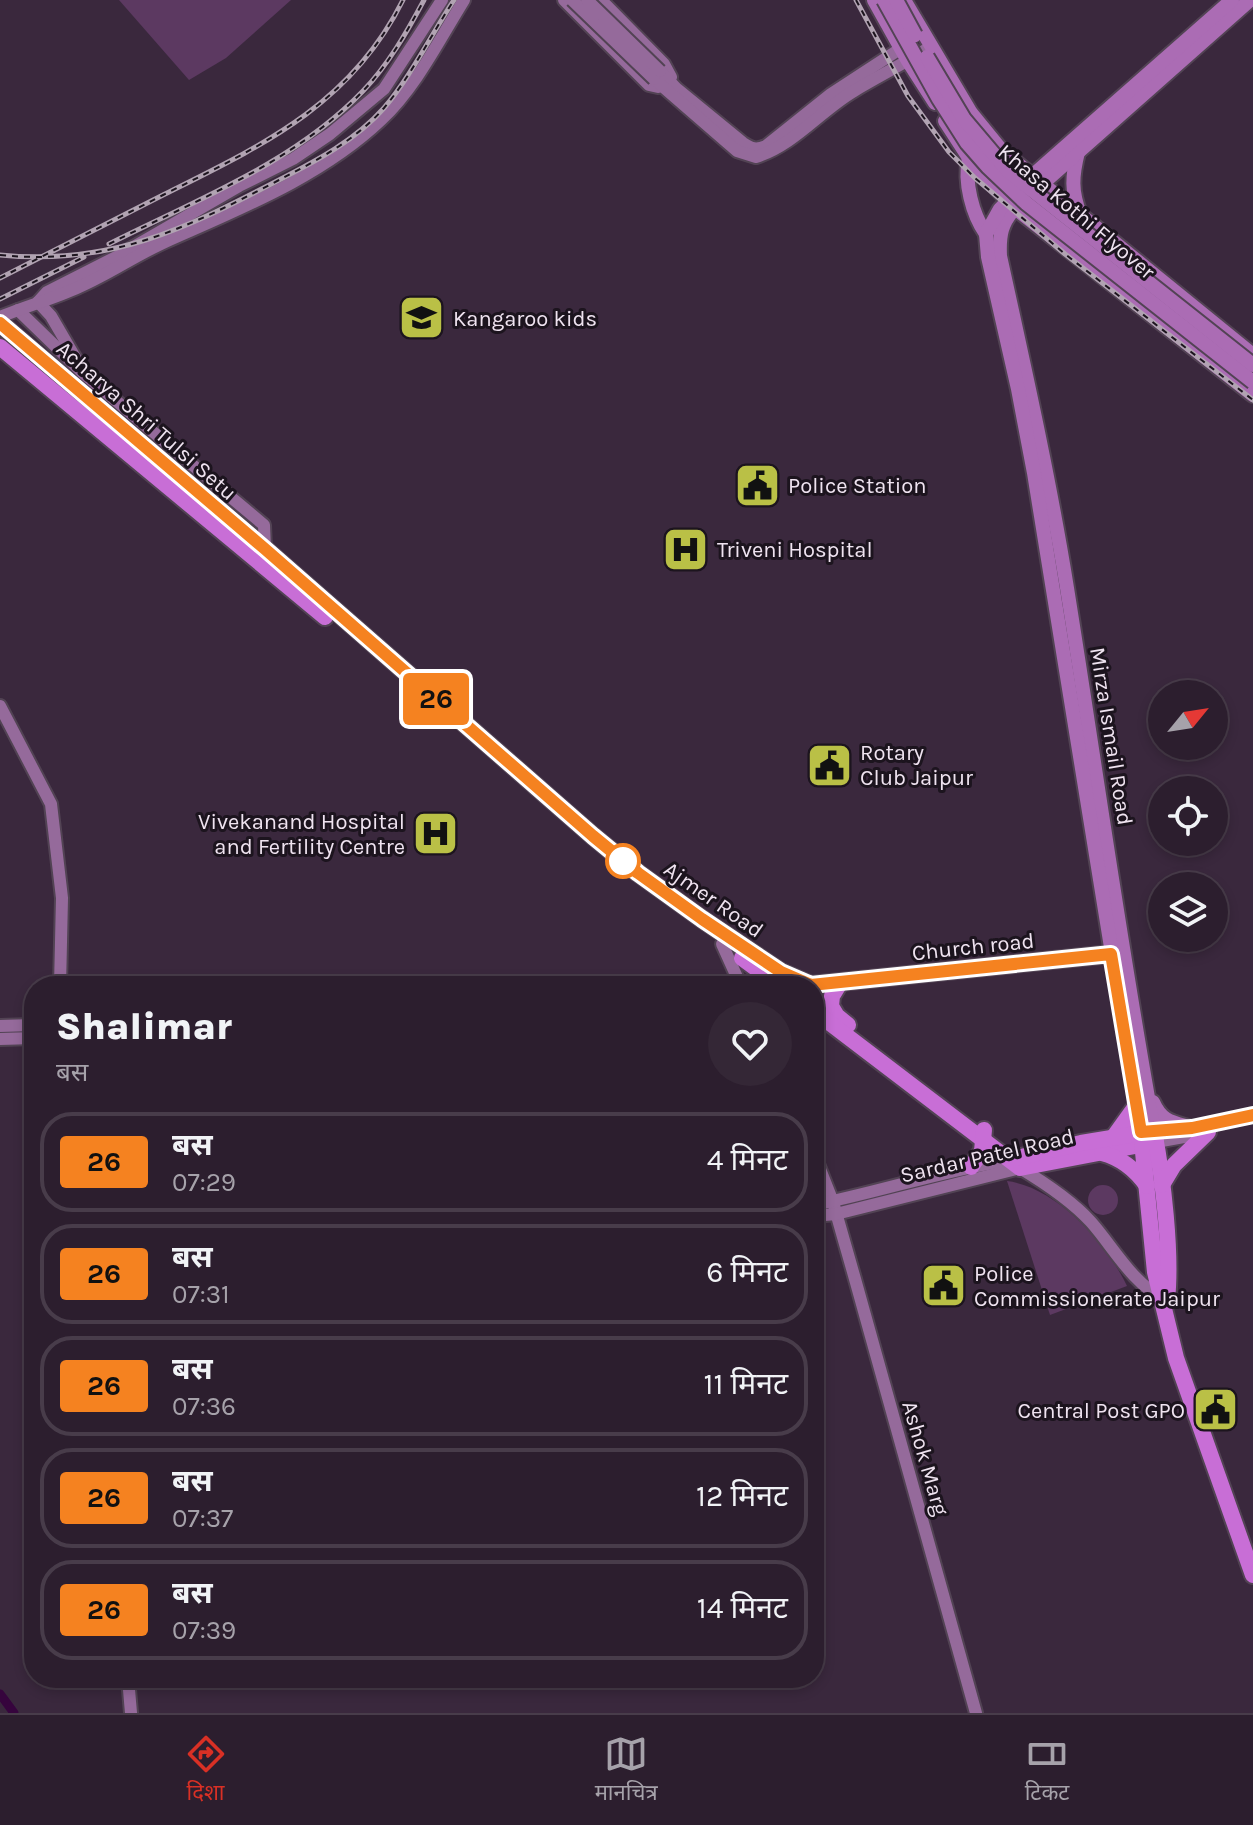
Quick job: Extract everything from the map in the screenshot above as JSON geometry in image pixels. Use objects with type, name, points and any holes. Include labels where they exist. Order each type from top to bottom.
[{"type":"highway","name":"Acharya Shri Tulsi Setu","points":[[0,320],[252,548]]},
{"type":"highway","name":"Acharya Shri Tulsi Setu","points":[[0,347],[252,548]]},
{"type":"highway","name":"Ajmer Road","points":[[252,548],[350,638],[611,863],[766,976]]},
{"type":"highway","name":"Ajmer Road","points":[[252,548],[387,657],[638,873],[790,976]]},
{"type":"highway","name":"Church road","points":[[840,983],[1111,954]]},
{"type":"highway","name":"Ajmer Road","points":[[824,985],[840,983]]},
{"type":"highway","points":[[840,983],[830,1000],[837,1016],[1024,1166]]},
{"type":"highway","points":[[824,1018],[984,1132]]},
{"type":"highway","points":[[1113,1138],[1136,1106]]},
{"type":"highway","points":[[1102,1153],[1119,1158],[1154,1186],[1200,1130]]},
{"type":"highway","points":[[971,1167],[980,1155],[984,1132]]},
{"type":"highway","name":"Sardar Patel Road","points":[[1024,1166],[1113,1138],[1148,1138]]},
{"type":"highway","name":"Sardar Patel Road","points":[[1024,1166],[1102,1153],[1148,1138]]},
{"type":"highway","name":"Mirza Ismail Road","points":[[1148,1138],[1154,1186],[1155,1272],[1180,1373],[1253,1575]]},
{"type":"main road","points":[[874,0],[904,55],[969,158],[1011,204],[1253,395]]},
{"type":"main road","name":"Khasa Kothi Flyover","points":[[884,0],[939,99],[967,143],[988,167],[1036,211],[1253,382]]},
{"type":"main road","name":"Khasa Kothi Flyover","points":[[896,0],[964,119],[1008,171],[1253,365]]},
{"type":"main road","points":[[904,0],[971,113],[1002,151],[1253,355]]},
{"type":"main road","points":[[1037,180],[1232,0]]},
{"type":"main road","points":[[1037,180],[1078,152],[1250,0]]},
{"type":"main road","points":[[1078,152],[1072,179],[1073,195],[1081,216]]},
{"type":"main road","points":[[969,158],[967,168],[976,217],[986,234]]},
{"type":"main road","name":"Mirza Ismail Road","points":[[1037,180],[992,221],[986,234],[988,257],[1060,586]]},
{"type":"main road","name":"Mirza Ismail Road","points":[[1011,204],[1002,225],[1000,256],[1031,398],[1124,998],[1136,1106],[1148,1138]]},
{"type":"main road","name":"Mirza Ismail Road","points":[[1089,776],[1111,954],[1146,1087],[1148,1138]]},
{"type":"main road","points":[[1146,1087],[1158,1114],[1200,1130]]},
{"type":"street","points":[[38,302],[47,292],[293,159],[330,134],[384,89],[442,0]]},
{"type":"street","points":[[0,320],[18,310],[83,286],[155,247],[248,204],[341,153],[390,110],[416,77],[464,0]]},
{"type":"street","points":[[564,0],[657,75]]},
{"type":"street","points":[[577,11],[588,0],[701,120],[737,151],[756,157],[783,144],[926,41]]},
{"type":"street","points":[[577,11],[602,0],[664,64],[672,91]]},
{"type":"street","points":[[577,11],[649,85],[672,91],[752,149],[766,146],[831,94],[904,55]]},
{"type":"street","points":[[38,302],[51,316],[83,373]]},
{"type":"street","points":[[18,310],[83,373],[264,525],[252,548]]},
{"type":"street","points":[[0,706],[51,804],[62,898],[60,976]]},
{"type":"street","points":[[722,944],[736,976]]},
{"type":"street","points":[[0,1026],[24,1030]]},
{"type":"street","points":[[0,1039],[24,1033]]},
{"type":"street","points":[[1200,1130],[1253,1115]]},
{"type":"street","points":[[1148,1138],[1253,1121]]},
{"type":"street","points":[[1024,1166],[1088,1219],[1146,1289],[1164,1304]]},
{"type":"street","name":"Sardar Patel Road","points":[[838,1207],[971,1167],[1024,1166]]},
{"type":"street","name":"Sardar Patel Road","points":[[838,1207],[1024,1166]]},
{"type":"street","name":"Ashok Marg","points":[[824,1176],[838,1207],[976,1713]]},
{"type":"street","points":[[824,1206],[838,1207]]},
{"type":"street","points":[[824,1212],[838,1207]]},
{"type":"street","points":[[130,1688],[134,1713]]},
{"type":"street","points":[[134,1713],[135,1688]]},
{"type":"shaded area","points":[[119,0],[291,0],[226,58],[189,80]]},
{"type":"shaded area","points":[[1007,1181],[1043,1194],[1078,1219],[1106,1252],[1127,1286],[1050,1315]]},
{"type":"shaded area","points":[[1103,1185],[1109,1186],[1117,1194],[1117,1206],[1109,1214],[1103,1215],[1097,1214],[1089,1206],[1088,1200],[1089,1194],[1097,1186]]},
{"type":"waterway","points":[[0,1694],[14,1713]]},
{"type":"railway","points":[[0,278],[235,159],[300,118],[330,95],[357,68],[382,37],[403,0]]},
{"type":"railway","points":[[109,244],[243,178],[306,139],[336,116],[381,70],[424,0]]},
{"type":"railway","points":[[0,255],[77,255],[146,240],[211,214],[307,165],[348,140],[384,108],[454,0]]},
{"type":"railway","points":[[856,0],[908,96],[949,152],[1065,254],[1253,400]]},
{"type":"railway","points":[[0,299],[84,257]]},
{"type":"bus line","name":"26","points":[[0,323],[265,549],[593,836],[702,919],[788,976]]},
{"type":"bus line","name":"26","points":[[824,984],[1111,954],[1141,1132],[1192,1128],[1253,1115]]},
{"type":"place","name":"Kangaroo kids","points":[[422,318]]},
{"type":"place","name":"Police Station","points":[[757,485]]},
{"type":"place","name":"Triveni Hospital","points":[[686,549]]},
{"type":"place","name":"Rotary Club Jaipur","points":[[829,765]]},
{"type":"place","name":"Vivekanand Hospital and Fertility Centre","points":[[436,834]]},
{"type":"place","name":"Police Commissionerate Jaipur","points":[[943,1286]]},
{"type":"place","name":"Central Post GPO","points":[[1216,1410]]}]
